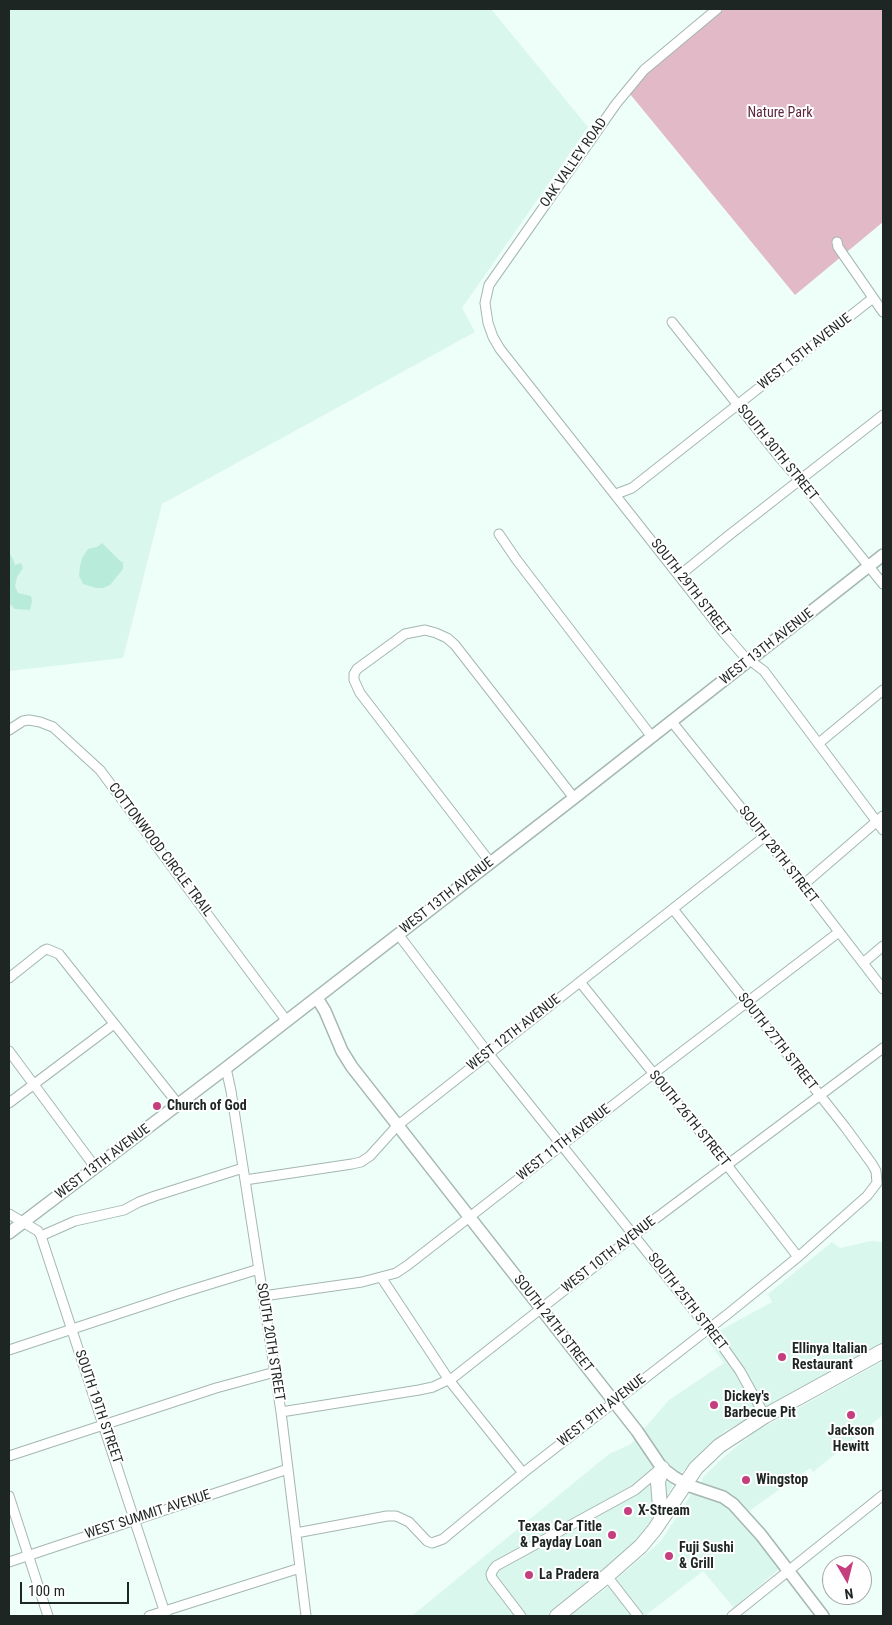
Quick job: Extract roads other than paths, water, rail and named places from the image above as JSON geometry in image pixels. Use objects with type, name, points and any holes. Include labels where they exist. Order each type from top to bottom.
[{"type":"main road","points":[[557,1616],[642,1545],[696,1468],[719,1446],[765,1416],[883,1351]]},
{"type":"main road","points":[[661,1519],[658,1482],[662,1468]]},
{"type":"street","name":"OAK VALLEY ROAD","points":[[498,344],[488,323],[485,302],[489,286],[494,277],[631,84],[644,70],[717,9]]},
{"type":"street","points":[[837,242],[838,248],[883,312]]},
{"type":"street","name":"WEST 15TH AVENUE","points":[[616,494],[632,488],[873,298]]},
{"type":"street","name":"SOUTH 30TH STREET","points":[[672,322],[883,584]]},
{"type":"street","name":"SOUTH 29TH STREET","points":[[498,344],[730,640],[743,654],[764,671],[818,743],[880,819],[883,830]]},
{"type":"street","points":[[680,575],[883,415]]},
{"type":"street","points":[[499,534],[652,737]]},
{"type":"street","name":"WEST 13TH AVENUE","points":[[9,1233],[317,998],[883,555]]},
{"type":"street","points":[[490,862],[360,693],[354,680],[354,674],[357,669],[405,634],[425,630],[436,632],[447,638],[455,645],[574,798]]},
{"type":"street","points":[[818,743],[883,690]]},
{"type":"street","name":"COTTONWOOD CIRCLE TRAIL","points":[[9,730],[23,721],[29,720],[53,727],[100,770],[286,1020]]},
{"type":"street","name":"SOUTH 28TH STREET","points":[[672,722],[803,885],[883,989]]},
{"type":"street","points":[[803,885],[880,819]]},
{"type":"street","name":"WEST 12TH AVENUE","points":[[245,1180],[361,1162],[370,1156],[397,1126],[764,837]]},
{"type":"street","name":"SOUTH 27TH STREET","points":[[673,909],[820,1095],[872,1164],[877,1177]]},
{"type":"street","name":"WEST 11TH AVENUE","points":[[263,1296],[362,1282],[396,1273],[839,932]]},
{"type":"street","name":"SOUTH 25TH STREET","points":[[398,934],[488,1053],[740,1371],[765,1416]]},
{"type":"street","points":[[863,963],[883,946]]},
{"type":"street","points":[[9,978],[47,949],[58,954],[178,1104]]},
{"type":"street","name":"SOUTH 26TH STREET","points":[[580,982],[727,1165],[798,1257]]},
{"type":"street","name":"SOUTH 24TH STREET","points":[[317,998],[325,1011],[342,1051],[397,1126],[470,1216],[637,1431],[662,1468],[685,1483],[722,1497],[733,1504],[761,1535],[823,1616]]},
{"type":"street","points":[[9,1103],[114,1024]]},
{"type":"street","name":"WEST 10TH AVENUE","points":[[281,1412],[419,1390],[433,1387],[449,1380],[634,1235],[883,1048]]},
{"type":"street","points":[[9,1051],[95,1168]]},
{"type":"street","name":"SOUTH 20TH STREET","points":[[226,1068],[281,1412],[306,1616]]},
{"type":"street","points":[[9,1214],[38,1230],[41,1236],[74,1220],[124,1210],[155,1196],[243,1168]]},
{"type":"street","name":"WEST 9TH AVENUE","points":[[296,1533],[387,1516],[396,1516],[409,1522],[423,1538],[432,1543],[443,1538],[798,1257],[867,1196],[877,1183],[877,1177]]},
{"type":"street","name":"SOUTH 19TH STREET","points":[[41,1236],[166,1614]]},
{"type":"street","points":[[9,1350],[259,1269]]},
{"type":"street","points":[[381,1277],[449,1380],[523,1473]]},
{"type":"street","points":[[9,1456],[216,1388],[275,1372]]},
{"type":"street","points":[[522,1616],[497,1585],[491,1574],[496,1566],[635,1490],[662,1468]]},
{"type":"street","name":"WEST SUMMIT AVENUE","points":[[9,1562],[288,1469]]},
{"type":"street","points":[[732,1616],[883,1495]]},
{"type":"street","points":[[9,1496],[48,1616]]},
{"type":"street","points":[[149,1616],[166,1614],[300,1568]]},
{"type":"street","points":[[607,1576],[638,1616]]},
{"type":"place","name":"Church of God","points":[[157,1106]]},
{"type":"place","name":"Ellinya Italian Restaurant","points":[[782,1357]]},
{"type":"place","name":"Dickey's Barbecue Pit","points":[[714,1405]]},
{"type":"place","name":"Jackson Hewitt","points":[[851,1415]]},
{"type":"place","name":"Wingstop","points":[[746,1480]]},
{"type":"place","name":"X-Stream","points":[[628,1511]]},
{"type":"place","name":"Texas Car Title & Payday Loan","points":[[612,1535]]},
{"type":"place","name":"Fuji Sushi & Grill","points":[[669,1556]]},
{"type":"place","name":"La Pradera","points":[[529,1575]]},
{"type":"park label","name":"Nature Park","points":[[780,113]]}]
